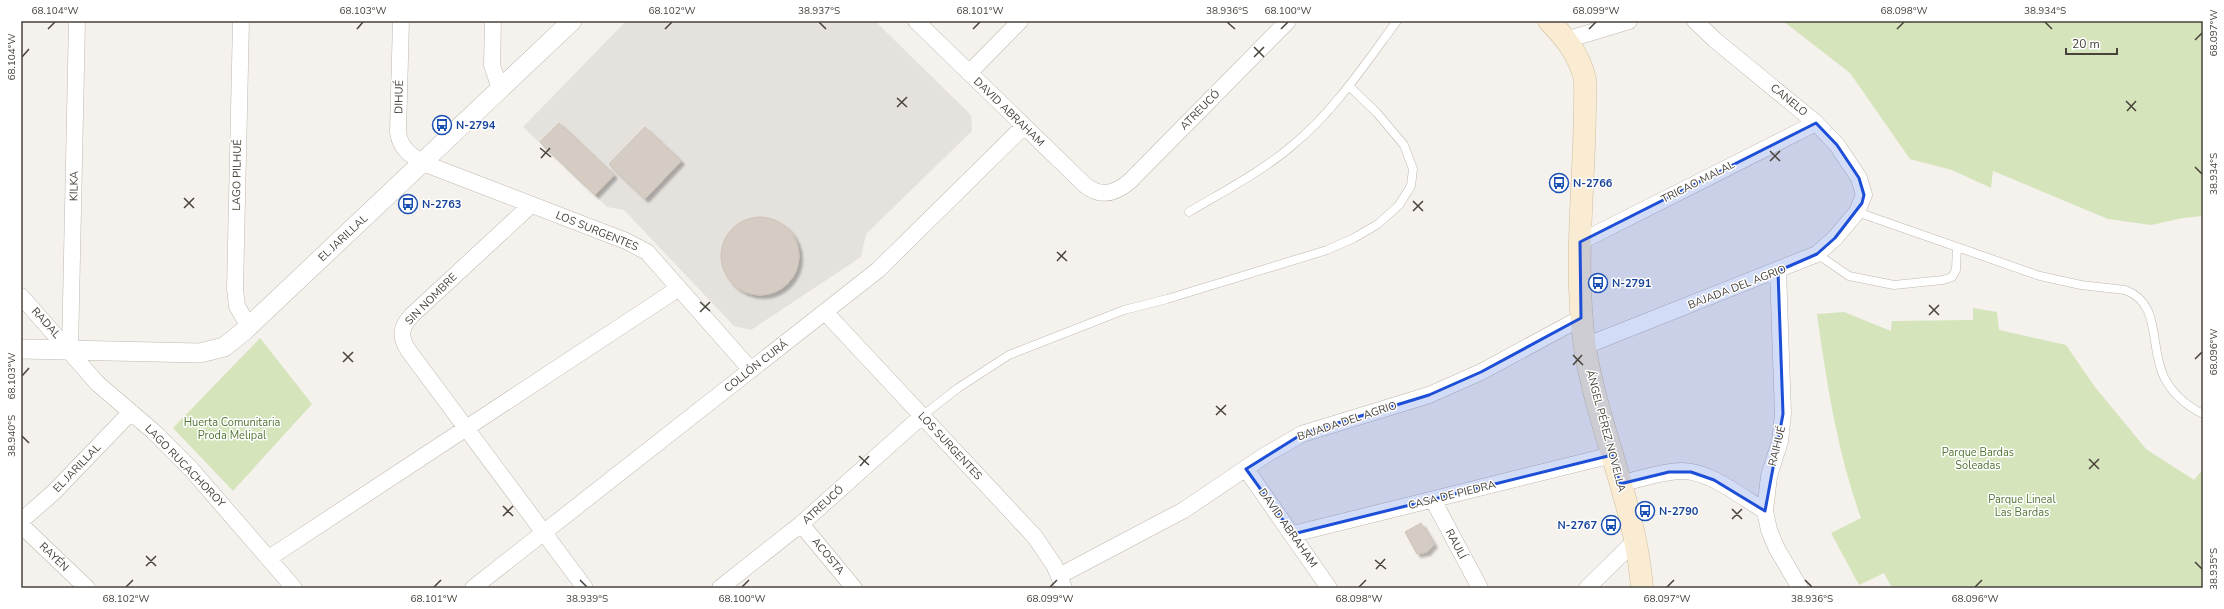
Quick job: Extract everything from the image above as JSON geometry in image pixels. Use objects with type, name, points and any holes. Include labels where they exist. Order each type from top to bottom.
[{"type":"main road","name":"ÁNGEL PÉREZ NOVELLA","points":[[1549,21],[1566,40],[1582,66],[1585,79],[1580,242],[1581,318],[1593,386],[1635,541],[1640,565],[1642,588]]},
{"type":"street","name":"KILKA","points":[[70,350],[77,21]]},
{"type":"street","name":"LAGO PILHUÉ","points":[[241,21],[235,289],[237,306],[249,326]]},
{"type":"street","name":"DIHUÉ","points":[[401,21],[399,140],[407,152],[422,163]]},
{"type":"street","points":[[493,21],[492,64],[500,89]]},
{"type":"street","name":"EL JARILLAL","points":[[21,349],[200,353],[224,347],[249,326],[572,21]]},
{"type":"street","name":"DAVID ABRAHAM","points":[[916,21],[1091,190],[1108,194]]},
{"type":"street","points":[[969,73],[1020,21]]},
{"type":"street","name":"ATREUCÓ","points":[[1108,194],[1116,191],[1130,181],[1288,21]]},
{"type":"street","points":[[1566,40],[1628,21]]},
{"type":"street","name":"CANELO","points":[[1695,21],[1715,40],[1816,122],[1837,145],[1859,178],[1864,195]]},
{"type":"street","name":"TRICAO MALAL","points":[[1580,242],[1816,122]]},
{"type":"street","name":"COLLÓN CURÁ","points":[[473,588],[825,312],[898,252],[1024,126]]},
{"type":"street","name":"LOS SURGENTES","points":[[422,163],[637,246],[656,261],[751,370]]},
{"type":"street","name":"BAJADA DEL AGRIO","points":[[1585,346],[1778,271],[1817,254],[1835,238],[1857,212],[1864,195]]},
{"type":"street","name":"SIN NOMBRE","points":[[531,205],[412,315],[403,326],[401,334],[404,342],[466,428],[585,588]]},
{"type":"street","name":"RAIHUÉ","points":[[1778,271],[1784,414],[1780,442],[1768,482],[1765,511],[1768,530],[1777,549],[1800,588]]},
{"type":"street","points":[[269,558],[679,288]]},
{"type":"street","name":"RADAL","points":[[21,296],[70,350]]},
{"type":"street","name":"LOS SURGENTES","points":[[825,312],[1035,537],[1045,551],[1062,582]]},
{"type":"street","name":"BAJADA DEL AGRIO","points":[[1062,582],[1184,510],[1284,443],[1302,434],[1429,395],[1455,385],[1581,318]]},
{"type":"street","name":"LAGO RUCACHOROY","points":[[70,350],[97,383],[131,412],[191,469],[294,588]]},
{"type":"street","name":"EL JARILLAL","points":[[21,521],[54,492],[131,412]]},
{"type":"street","name":"ATREUCÓ","points":[[720,588],[801,524],[922,416]]},
{"type":"street","name":"CASA DE PIEDRA","points":[[1293,534],[1612,455]]},
{"type":"street","name":"DAVID ABRAHAM","points":[[1246,469],[1330,588]]},
{"type":"street","points":[[1620,484],[1669,472],[1691,472],[1703,475],[1765,511]]},
{"type":"street","name":"RAULÍ","points":[[1433,500],[1480,588]]},
{"type":"street","name":"ACOSTA","points":[[801,524],[854,588]]},
{"type":"street","name":"RAYÉN","points":[[21,525],[87,588]]},
{"type":"street","points":[[1587,588],[1635,541]]},
{"type":"lane","points":[[1189,212],[1292,146],[1330,110],[1397,21]]},
{"type":"lane","points":[[922,416],[964,384],[1009,354],[1124,310],[1167,300],[1327,250],[1354,238],[1378,224],[1399,205],[1411,186],[1413,168],[1404,144],[1377,113],[1349,86]]},
{"type":"lane","points":[[1857,212],[2061,282],[2125,290],[2134,293],[2142,299],[2147,307],[2157,358],[2164,377],[2174,392],[2186,404],[2203,414]]},
{"type":"lane","points":[[1817,254],[1849,276],[1894,285],[1943,280],[1952,277],[1956,270],[1957,246]]},
{"type":"highlighted area","points":[[1816,123],[1837,145],[1859,178],[1864,195],[1862,203],[1835,238],[1817,254],[1778,271],[1783,414],[1765,511],[1714,480],[1691,472],[1669,472],[1620,484],[1612,455],[1293,534],[1246,469],[1302,434],[1429,395],[1481,372],[1581,318],[1580,242]]},
{"type":"shaded area","points":[[626,21],[875,21],[971,115],[972,131],[866,234],[861,257],[751,330],[734,326],[624,210],[607,207],[523,127]]},
{"type":"green space","points":[[1783,21],[2203,21],[2203,216],[2183,218],[2151,225],[2108,219],[1993,171],[1991,188],[1952,170],[1910,159],[1850,73]]},
{"type":"green space","name":"Parque Bardas Soleadas","points":[[1973,308],[1997,312],[1999,330],[2066,345],[2095,387],[2146,449],[2194,480],[2203,469],[2203,588],[1892,588],[1884,573],[1859,585],[1831,533],[1861,518],[1839,442],[1829,392],[1817,314],[1844,312],[1891,331],[1892,321],[1973,320]]},
{"type":"green space","name":"Huerta Comunitaria Proda Melipal","points":[[260,338],[312,404],[233,491],[173,428]]},
{"type":"building","points":[[559,123],[614,175],[595,195],[540,142]]},
{"type":"building","points":[[645,127],[681,161],[645,199],[609,164]]},
{"type":"building","points":[[760,217],[775,220],[787,229],[796,241],[799,256],[796,271],[787,283],[775,292],[760,295],[745,292],[733,283],[724,271],[721,256],[724,241],[733,229],[745,220]]},
{"type":"building","points":[[1421,523],[1434,544],[1427,552],[1417,554],[1405,532]]},
{"type":"place","name":"N-2794","points":[[442,125]]},
{"type":"place","name":"N-2766","points":[[1559,183]]},
{"type":"place","name":"N-2763","points":[[408,204]]},
{"type":"place","name":"N-2791","points":[[1598,283]]},
{"type":"place","name":"N-2790","points":[[1645,511]]},
{"type":"place","name":"N-2767","points":[[1611,525]]},
{"type":"park label","name":"Parque Lineal Las Bardas","points":[[2022,505]]}]
